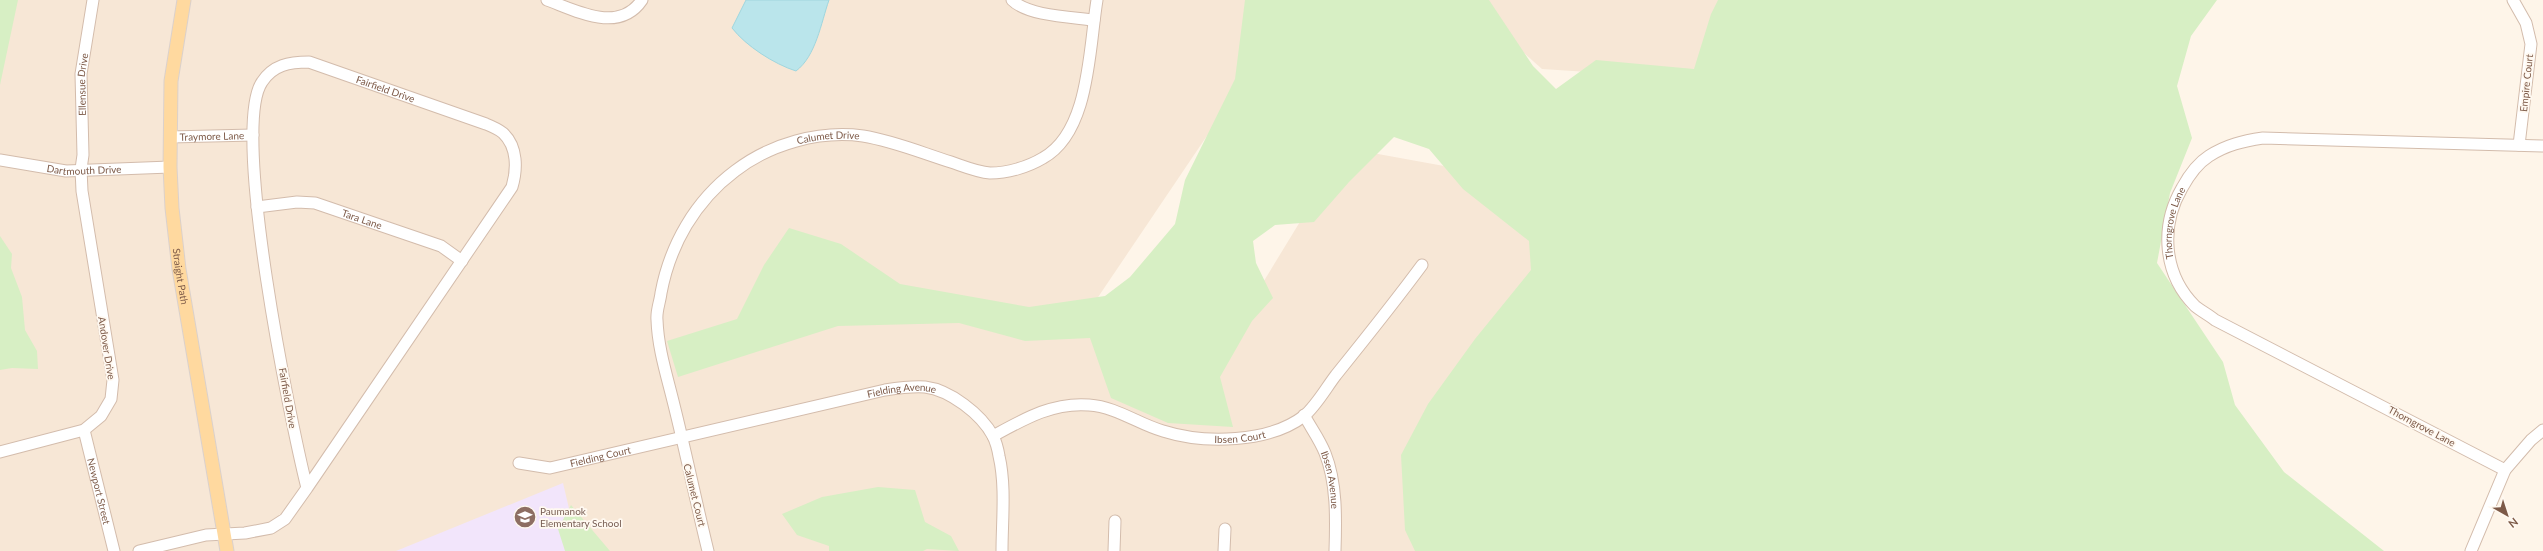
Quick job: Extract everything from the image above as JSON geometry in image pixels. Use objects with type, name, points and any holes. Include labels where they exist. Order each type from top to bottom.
[{"type":"main road","name":"Straight Path","points":[[184,0],[171,81],[170,167],[179,269],[227,551]]},
{"type":"street","name":"Ellensue Drive","points":[[81,170],[83,154],[80,74],[93,0]]},
{"type":"street","points":[[547,0],[593,17],[609,18],[628,15],[642,0]]},
{"type":"street","points":[[1012,0],[1017,5],[1051,15],[1094,20]]},
{"type":"street","name":"Calumet Drive","points":[[681,439],[661,359],[656,318],[666,270],[678,239],[700,205],[727,177],[743,164],[768,151],[798,140],[837,135],[861,136],[888,141],[968,168],[990,172],[1019,169],[1044,158],[1059,146],[1071,128],[1082,100],[1096,0]]},
{"type":"street","name":"Empire Court","points":[[2513,0],[2526,23],[2531,44],[2519,145]]},
{"type":"street","name":"Fairfield Drive","points":[[139,551],[206,535],[224,533],[245,534],[271,528],[285,519],[307,488],[512,188],[517,171],[513,150],[503,133],[486,124],[309,62],[290,62],[274,69],[261,83],[255,98],[253,135],[261,248],[296,445],[307,488]]},
{"type":"street","name":"Traymore Lane","points":[[170,137],[253,135]]},
{"type":"street","name":"Thorngrove Lane","points":[[2505,470],[2210,316],[2195,306],[2180,284],[2168,260],[2167,234],[2172,206],[2187,178],[2207,157],[2235,143],[2263,138],[2543,146]]},
{"type":"street","name":"Dartmouth Drive","points":[[0,160],[66,171],[170,167]]},
{"type":"street","name":"Andover Drive","points":[[0,452],[84,430],[101,416],[111,399],[113,380],[82,191],[81,170]]},
{"type":"street","name":"Tara Lane","points":[[257,207],[297,202],[316,203],[441,246],[462,261]]},
{"type":"street","name":"Ibsen Court","points":[[993,436],[1033,414],[1060,406],[1097,406],[1118,411],[1162,431],[1187,437],[1228,440],[1250,437],[1274,430],[1304,416],[1422,265]]},
{"type":"street","name":"Fielding Avenue","points":[[681,439],[856,396],[907,387],[926,387],[943,393],[962,403],[978,417],[993,436],[1000,458],[1002,482],[1002,551]]},
{"type":"street","name":"Ibsen Avenue","points":[[1304,416],[1325,453],[1331,472],[1336,518],[1335,551]]},
{"type":"street","name":"Newport Street","points":[[84,430],[114,551]]},
{"type":"street","points":[[2471,551],[2505,470],[2531,440],[2543,430]]},
{"type":"street","name":"Fielding Court","points":[[519,463],[550,468],[681,439]]},
{"type":"street","name":"Calumet Court","points":[[681,439],[708,551]]},
{"type":"street","points":[[1114,551],[1115,521]]},
{"type":"street","points":[[1224,551],[1225,529]]},
{"type":"shaded area","points":[[0,0],[1255,0],[1248,75],[1086,315],[1201,384],[1345,148],[1444,166],[1560,248],[1456,551],[0,551]]},
{"type":"shaded area","points":[[1481,0],[1769,0],[1743,82],[1542,69],[1480,14]]},
{"type":"shaded area","name":"Paumanok Elementary School","points":[[563,483],[579,551],[396,551]]},
{"type":"green space","points":[[0,0],[18,0],[0,85]]},
{"type":"green space","points":[[1245,0],[1489,0],[1533,66],[1556,89],[1596,60],[1694,69],[1711,14],[1718,0],[2217,0],[2191,36],[2177,86],[2192,138],[2170,193],[2157,263],[2223,362],[2235,405],[2284,472],[2384,551],[1415,551],[1405,530],[1401,455],[1428,404],[1475,339],[1531,270],[1529,241],[1463,189],[1429,149],[1394,137],[1349,182],[1314,222],[1275,225],[1253,241],[1256,263],[1273,298],[1252,321],[1220,377],[1233,427],[1168,423],[1111,398],[1090,338],[1025,341],[959,323],[838,326],[678,377],[667,341],[737,319],[764,265],[789,228],[841,244],[900,284],[1029,307],[1105,296],[1130,277],[1175,224],[1185,180],[1235,79]]},
{"type":"green space","points":[[0,236],[12,254],[11,268],[22,297],[25,330],[37,351],[38,369],[12,368],[0,370]]},
{"type":"green space","points":[[878,487],[915,490],[925,522],[951,536],[959,551],[927,549],[923,551],[829,551],[829,546],[797,535],[782,514],[822,497]]},
{"type":"green space","points":[[571,505],[610,551],[565,551],[558,529]]},
{"type":"water","points":[[746,0],[829,0],[813,48],[803,65],[796,71],[761,54],[738,35],[732,28]]},
{"type":"place","name":"Paumanok Elementary School","points":[[525,517]]}]
